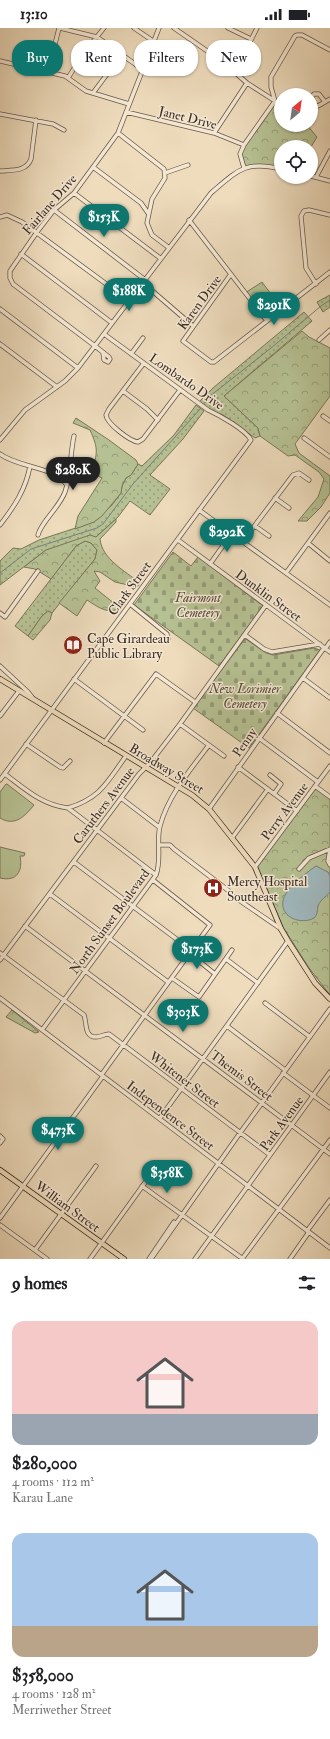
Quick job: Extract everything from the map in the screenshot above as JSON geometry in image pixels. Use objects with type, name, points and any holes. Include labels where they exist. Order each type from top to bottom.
[{"type":"main road","name":"Broadway Street","points":[[0,679],[198,799],[209,809],[255,867],[281,929],[315,983],[330,999]]},
{"type":"main road","name":"William Street","points":[[0,1170],[124,1259]]},
{"type":"street","points":[[56,40],[59,28],[79,30],[101,40]]},
{"type":"street","points":[[68,78],[80,58],[104,28]]},
{"type":"street","points":[[134,28],[152,40]]},
{"type":"street","name":"Fairlane Drive","points":[[153,40],[159,28]]},
{"type":"street","points":[[174,28],[206,50]]},
{"type":"street","points":[[228,28],[251,39],[257,28]]},
{"type":"street","points":[[244,168],[240,154],[244,145],[274,101],[271,87],[271,77],[295,36],[299,34],[302,35],[330,50]]},
{"type":"street","points":[[0,61],[12,64]]},
{"type":"street","points":[[61,76],[68,78],[93,93],[129,104]]},
{"type":"street","points":[[93,93],[106,76]]},
{"type":"street","name":"Fairlane Drive","points":[[103,353],[12,282],[9,276],[10,269],[37,232],[54,210],[74,193],[118,133],[139,76]]},
{"type":"street","points":[[239,76],[247,83],[274,101]]},
{"type":"street","points":[[214,133],[247,83]]},
{"type":"street","points":[[318,94],[325,102]]},
{"type":"street","points":[[318,105],[330,99]]},
{"type":"street","name":"Janet Drive","points":[[126,112],[214,133],[244,145]]},
{"type":"street","points":[[0,114],[53,124],[64,130]]},
{"type":"street","points":[[0,171],[24,168],[29,165],[32,159],[36,120]]},
{"type":"street","points":[[118,133],[161,165],[165,173],[163,182],[152,199],[147,223],[150,232],[168,247]]},
{"type":"street","points":[[318,173],[330,152]]},
{"type":"street","points":[[165,173],[188,165]]},
{"type":"street","points":[[0,440],[25,410],[58,387],[78,368],[168,247],[211,193],[233,174],[244,168],[258,165],[274,168]]},
{"type":"street","points":[[93,167],[141,203],[148,213]]},
{"type":"street","points":[[318,178],[330,181]]},
{"type":"street","points":[[74,193],[160,258]]},
{"type":"street","points":[[141,203],[146,203],[152,199]]},
{"type":"street","points":[[54,210],[143,280],[193,326]]},
{"type":"street","points":[[316,284],[306,268],[301,216],[304,211],[309,210],[330,215]]},
{"type":"street","points":[[0,217],[7,216],[14,218],[37,232],[128,300]]},
{"type":"street","points":[[189,220],[267,321],[330,272]]},
{"type":"street","points":[[21,254],[112,322]]},
{"type":"street","name":"Karen Drive","points":[[231,274],[182,341],[211,362],[214,362],[267,321]]},
{"type":"street","points":[[0,309],[78,368]]},
{"type":"street","points":[[319,340],[330,330]]},
{"type":"street","name":"Lombardo Drive","points":[[104,334],[198,403],[222,417],[250,437],[251,440],[246,446]]},
{"type":"street","points":[[131,354],[143,338]]},
{"type":"street","points":[[0,344],[58,387]]},
{"type":"street","points":[[144,363],[108,412],[106,418],[109,423],[131,439],[138,442],[143,439],[180,390]]},
{"type":"street","points":[[123,391],[147,409],[158,420]]},
{"type":"street","points":[[322,416],[330,421]]},
{"type":"street","points":[[38,535],[39,529],[56,510],[67,485],[74,436]]},
{"type":"street","points":[[304,438],[330,457]]},
{"type":"street","name":"Clark Street","points":[[0,780],[246,446]]},
{"type":"street","points":[[0,454],[18,464],[30,466],[61,479],[67,485]]},
{"type":"street","points":[[0,525],[23,491],[28,481],[30,466]]},
{"type":"street","points":[[243,541],[295,473],[309,480]]},
{"type":"street","points":[[61,479],[68,474]]},
{"type":"street","points":[[275,498],[289,508]]},
{"type":"street","points":[[199,510],[330,605]]},
{"type":"street","points":[[286,573],[330,513]]},
{"type":"street","points":[[255,526],[269,536]]},
{"type":"street","points":[[210,564],[232,533]]},
{"type":"street","name":"Dunklin Street","points":[[178,540],[330,652]]},
{"type":"street","points":[[308,543],[330,561]]},
{"type":"street","points":[[0,613],[5,616],[38,571]]},
{"type":"street","points":[[130,604],[162,628],[167,634],[168,639]]},
{"type":"street","name":"Caruthers Avenue","points":[[0,960],[2,954],[50,894],[121,798],[180,724],[266,605]]},
{"type":"street","points":[[245,635],[264,649],[272,652],[320,644]]},
{"type":"street","name":"Penny","points":[[209,809],[276,713],[330,642]]},
{"type":"street","points":[[0,666],[28,692],[33,700]]},
{"type":"street","points":[[104,743],[156,674],[195,702]]},
{"type":"street","points":[[303,678],[330,698]]},
{"type":"street","points":[[74,679],[143,730]]},
{"type":"street","points":[[0,716],[19,691]]},
{"type":"street","points":[[276,713],[330,753]]},
{"type":"street","points":[[180,724],[224,756]]},
{"type":"street","points":[[259,738],[318,782]]},
{"type":"street","points":[[26,744],[60,767],[63,768],[70,761]]},
{"type":"street","name":"North Sunset Boulevard","points":[[42,1030],[156,875],[160,865],[160,827],[178,787],[209,745]]},
{"type":"street","points":[[68,808],[88,800],[96,794],[126,756]]},
{"type":"street","name":"Perry Avenue","points":[[255,867],[330,766]]},
{"type":"street","points":[[238,767],[296,810]]},
{"type":"street","points":[[5,774],[38,799],[52,805],[68,808],[156,875]]},
{"type":"street","points":[[270,775],[281,784],[274,794]]},
{"type":"street","points":[[315,786],[330,797]]},
{"type":"street","points":[[232,838],[268,789]]},
{"type":"street","points":[[121,798],[160,827]]},
{"type":"street","points":[[159,845],[170,845],[229,891],[233,896],[281,929]]},
{"type":"street","points":[[299,869],[309,858],[330,849],[328,861],[330,865]]},
{"type":"street","points":[[74,862],[190,952],[215,974]]},
{"type":"street","points":[[0,1218],[103,1075],[123,1044],[210,925],[153,880]]},
{"type":"street","points":[[50,894],[168,982]]},
{"type":"street","name":"Themis Street","points":[[25,926],[330,1154]]},
{"type":"street","points":[[160,1118],[288,941]]},
{"type":"street","points":[[168,982],[172,978],[199,997],[232,950]]},
{"type":"street","name":"Whitener Street","points":[[2,954],[84,1015],[86,1031],[89,1035],[94,1037],[109,1034],[270,1155]]},
{"type":"street","points":[[226,959],[258,983]]},
{"type":"street","name":"Independence Street","points":[[0,998],[330,1248]]},
{"type":"street","points":[[265,1003],[310,1037]]},
{"type":"street","points":[[150,1259],[178,1217],[182,1214],[330,1009]]},
{"type":"street","points":[[227,1026],[313,1096],[330,1108]]},
{"type":"street","name":"Park Avenue","points":[[195,1259],[330,1072]]},
{"type":"street","points":[[142,1186],[243,1259],[330,1140]]},
{"type":"street","points":[[36,1250],[96,1166]]},
{"type":"street","points":[[90,1259],[149,1177]]},
{"type":"street","points":[[290,1259],[330,1200]]},
{"type":"street","points":[[0,1225],[48,1259]]},
{"type":"green space","points":[[274,102],[274,132],[313,132],[317,137],[315,140],[274,140],[274,167],[268,166],[244,168],[240,154],[244,145]]},
{"type":"green space","points":[[262,282],[271,294],[255,306],[245,293]]},
{"type":"green space","points":[[330,295],[330,307],[323,312],[317,302]]},
{"type":"green space","points":[[304,312],[312,321],[224,396],[258,428],[260,436],[255,438],[223,415],[209,410],[199,402],[213,388]]},
{"type":"green space","points":[[302,331],[309,337],[330,348],[330,396],[295,444],[299,453],[330,476],[330,493],[321,507],[307,521],[298,521],[318,497],[324,479],[319,472],[295,455],[288,456],[260,436],[258,428],[224,396]]},
{"type":"green space","points":[[196,405],[204,411],[183,439],[150,475],[170,489],[150,515],[130,501],[118,517],[96,537],[46,550],[0,585],[0,561],[13,548],[21,549],[39,540],[94,522],[112,505],[121,493],[122,486],[126,478],[131,475],[138,464],[142,466],[174,435]]},
{"type":"green space","points":[[76,418],[136,460],[138,464],[131,475],[126,478],[122,486],[121,493],[102,516],[94,522],[75,529],[78,516],[102,478],[92,473],[96,447],[90,430],[73,423]]},
{"type":"green space","points":[[116,519],[116,522],[100,539],[102,546],[105,553],[115,564],[140,583],[137,587],[115,582],[100,572],[94,571],[100,581],[95,588],[120,608],[111,611],[103,609],[87,600],[77,616],[59,603],[95,559],[97,550],[91,543],[85,541],[76,546],[51,579],[35,569],[24,567],[46,550],[90,535],[96,537]]},
{"type":"green space","points":[[85,541],[91,543],[97,550],[95,559],[52,613],[48,611],[42,616],[28,636],[15,626],[76,546]]},
{"type":"green space","name":"Fairmont Cemetery","points":[[173,552],[191,566],[198,557],[263,606],[219,666],[134,605]]},
{"type":"green space","points":[[48,611],[52,613],[50,620],[33,640],[28,636],[42,616]]},
{"type":"green space","name":"New Lorimier Cemetery","points":[[246,639],[266,653],[273,655],[314,648],[320,650],[249,748],[193,708]]},
{"type":"green space","points":[[6,784],[34,805],[27,813],[15,821],[0,818],[0,792]]},
{"type":"green space","points":[[315,788],[330,799],[330,995],[309,968],[283,927],[257,867]]},
{"type":"green space","points":[[0,847],[25,853],[24,856],[20,856],[21,866],[15,877],[6,879],[0,878]]},
{"type":"green space","points":[[12,1010],[39,1032],[35,1033],[6,1017]]},
{"type":"water","points":[[316,866],[328,872],[330,876],[330,892],[319,904],[317,914],[314,918],[304,921],[288,916],[283,907],[284,897],[296,882]]},
{"type":"waterway","points":[[203,405],[210,396],[330,300]]},
{"type":"waterway","points":[[0,573],[31,549],[97,528],[103,524],[133,484],[201,408]]},
{"type":"place","name":"Cape Girardeau Public Library","points":[[73,645]]},
{"type":"place","name":"Mercy Hospital Southeast","points":[[213,888]]}]
